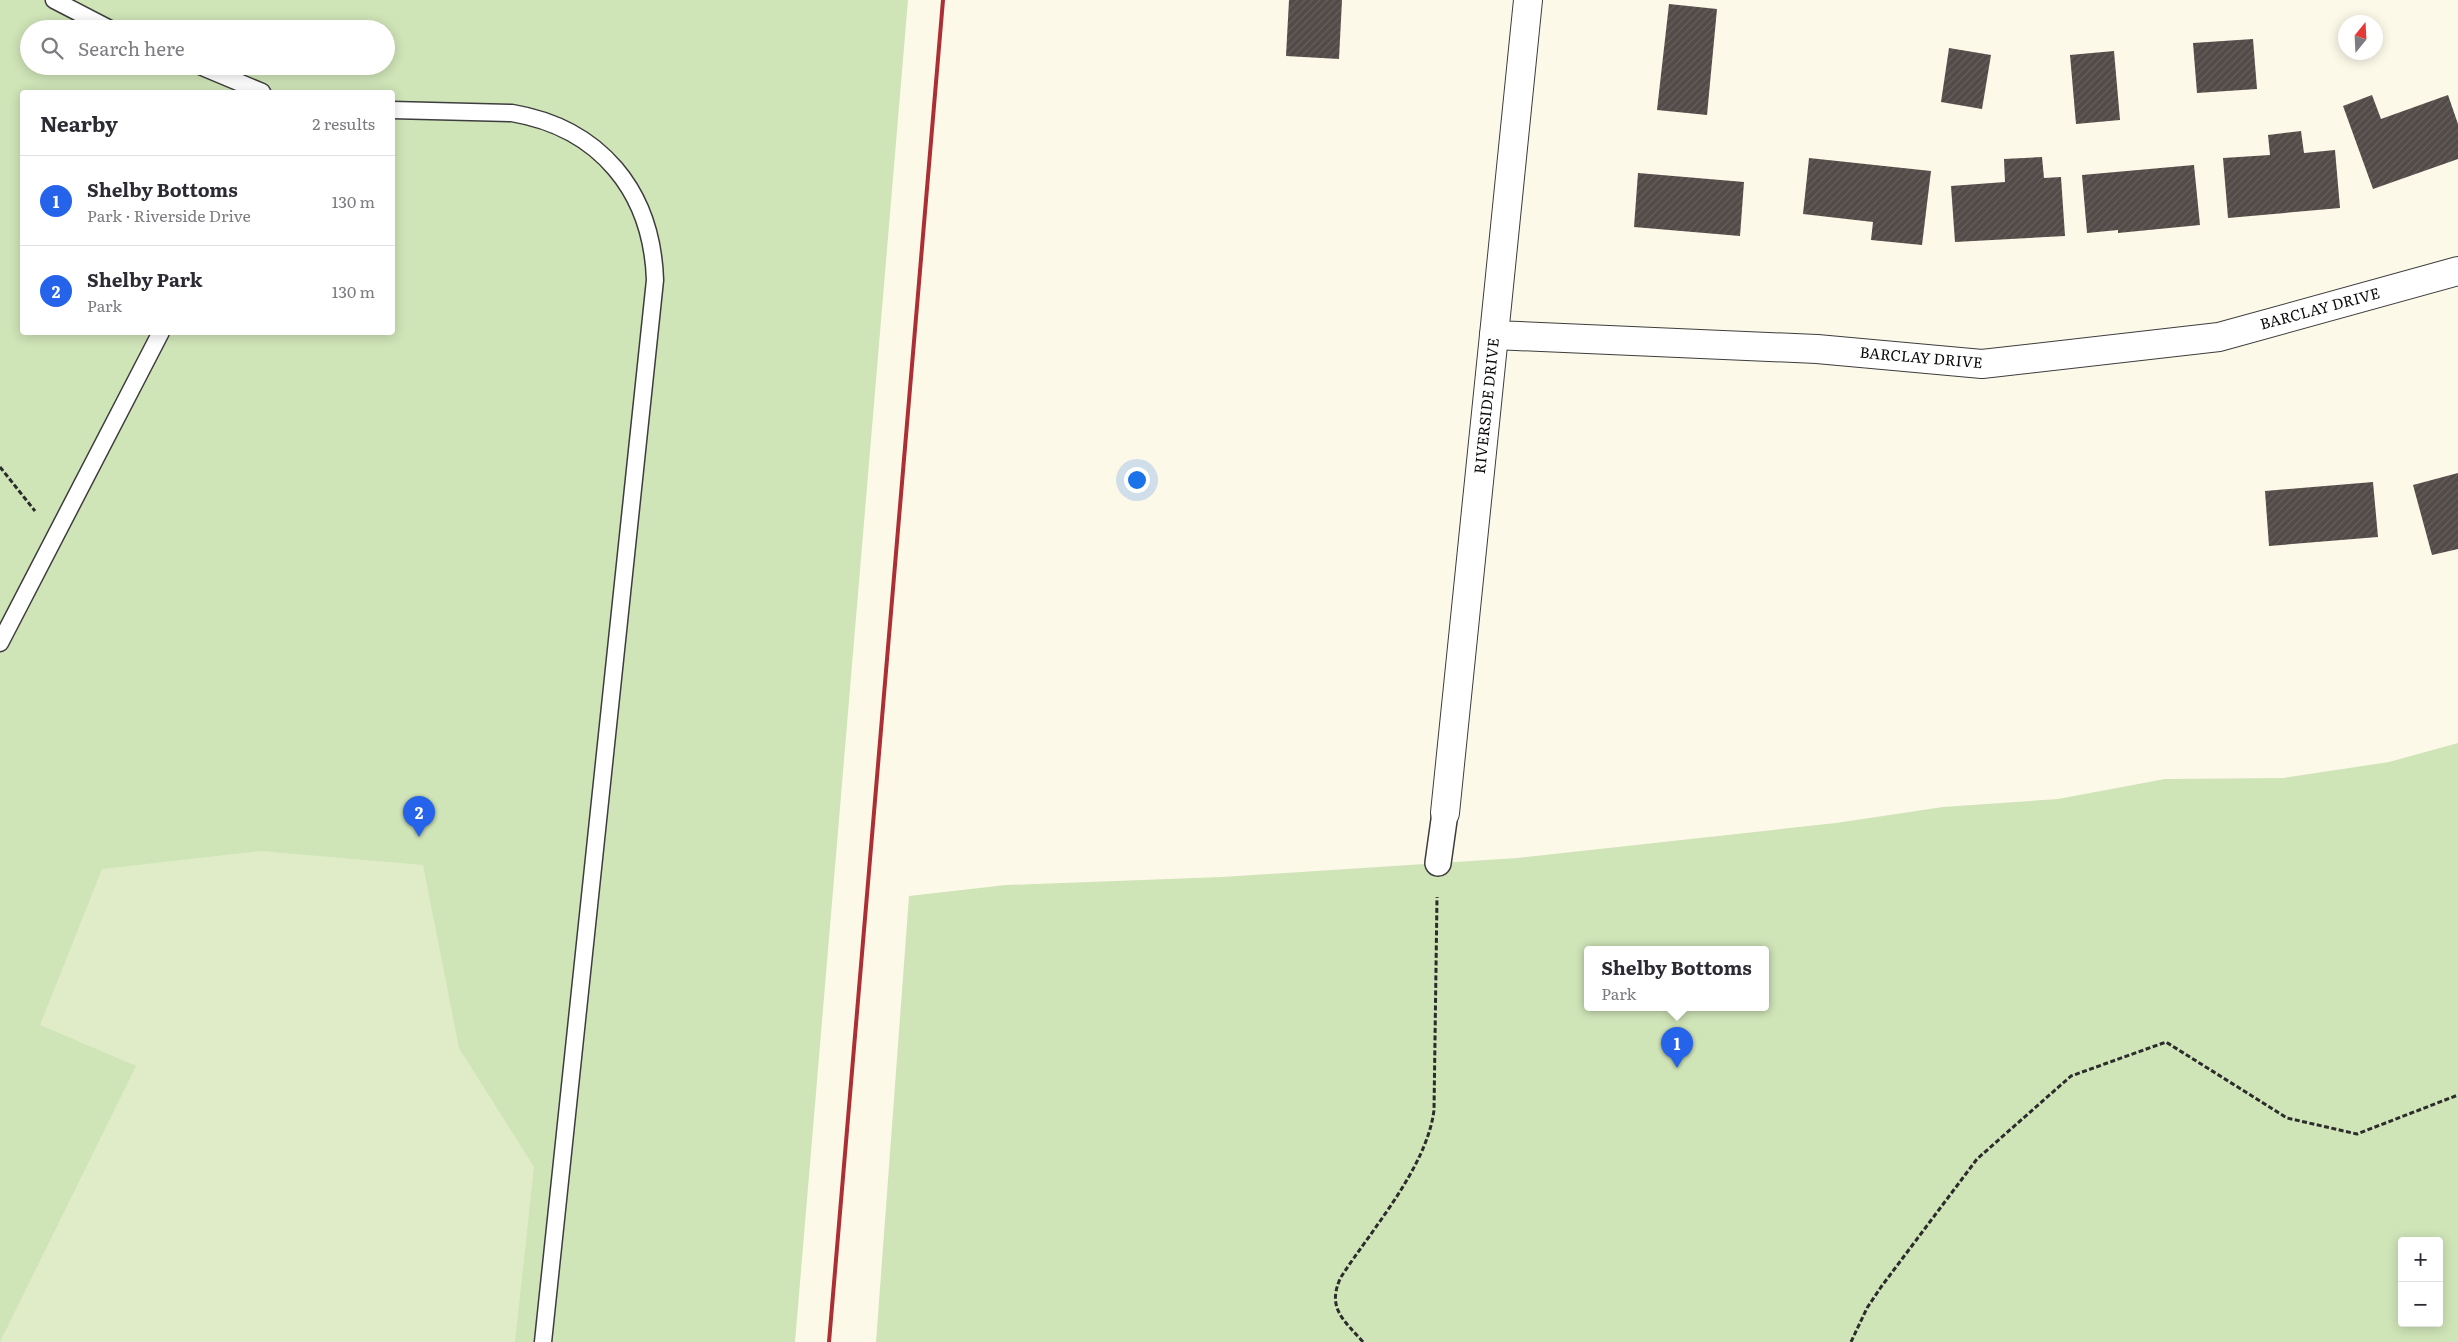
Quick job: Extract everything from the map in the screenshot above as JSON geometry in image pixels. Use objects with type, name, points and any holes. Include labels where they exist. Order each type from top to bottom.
[{"type":"street","name":"RIVERSIDE DRIVE","points":[[1445,812],[1528,0]]},
{"type":"street","name":"BARCLAY DRIVE","points":[[1494,335],[1817,349],[1982,364],[2219,337],[2458,271]]},
{"type":"street","points":[[1438,863],[1445,812]]},
{"type":"lane","points":[[54,0],[93,20]]},
{"type":"lane","points":[[222,75],[258,90]]},
{"type":"lane","points":[[395,110],[512,113],[531,116],[565,129],[596,149],[622,176],[641,208],[652,243],[655,280],[543,1342]]},
{"type":"lane","points":[[0,643],[159,335]]},
{"type":"path","points":[[0,467],[55,538]]},
{"type":"path","points":[[1363,1342],[1342,1319],[1336,1304],[1336,1288],[1346,1268],[1406,1181],[1427,1142],[1434,1110],[1438,863]]},
{"type":"path","points":[[1851,1342],[1867,1308],[1876,1294],[1977,1159],[2071,1076],[2166,1042],[2287,1118],[2357,1134],[2458,1095]]},
{"type":"green space","points":[[0,0],[908,0],[795,1342],[0,1342]]},
{"type":"green space","points":[[2458,743],[2458,1342],[876,1342],[909,896],[1006,885],[1222,877],[1517,858],[1836,823],[1943,807],[2058,799],[2165,779],[2283,778],[2389,762]]},
{"type":"green space","points":[[261,851],[423,865],[459,1048],[534,1167],[515,1342],[0,1342],[136,1066],[40,1025],[102,869]]},
{"type":"building","points":[[1289,0],[1342,0],[1339,59],[1286,56]]},
{"type":"building","points":[[1669,4],[1717,9],[1707,115],[1657,110]]},
{"type":"building","points":[[2253,39],[2257,89],[2197,93],[2193,43]]},
{"type":"building","points":[[1949,48],[1991,55],[1982,109],[1941,102]]},
{"type":"building","points":[[2114,51],[2120,120],[2076,124],[2070,55]]},
{"type":"building","points":[[2372,95],[2381,119],[2448,95],[2458,124],[2458,159],[2373,189],[2343,106]]},
{"type":"building","points":[[2301,131],[2304,153],[2335,150],[2340,208],[2228,218],[2223,158],[2270,155],[2268,135]]},
{"type":"building","points":[[2042,157],[2044,178],[2061,177],[2065,236],[1955,242],[1951,186],[2005,182],[2004,159]]},
{"type":"building","points":[[1809,158],[1931,171],[1922,245],[1871,240],[1873,222],[1803,214]]},
{"type":"building","points":[[2194,165],[2200,225],[2118,233],[2118,230],[2087,233],[2082,175]]},
{"type":"building","points":[[1638,173],[1744,182],[1740,236],[1634,227]]},
{"type":"building","points":[[2458,473],[2458,549],[2432,555],[2413,485]]},
{"type":"building","points":[[2373,482],[2378,537],[2269,546],[2265,491]]},
{"type":"railway","points":[[829,1342],[943,0]]},
{"type":"place","name":"Shelby Park","points":[[419,837]]},
{"type":"place","name":"Shelby Bottoms","points":[[1677,1068]]}]
